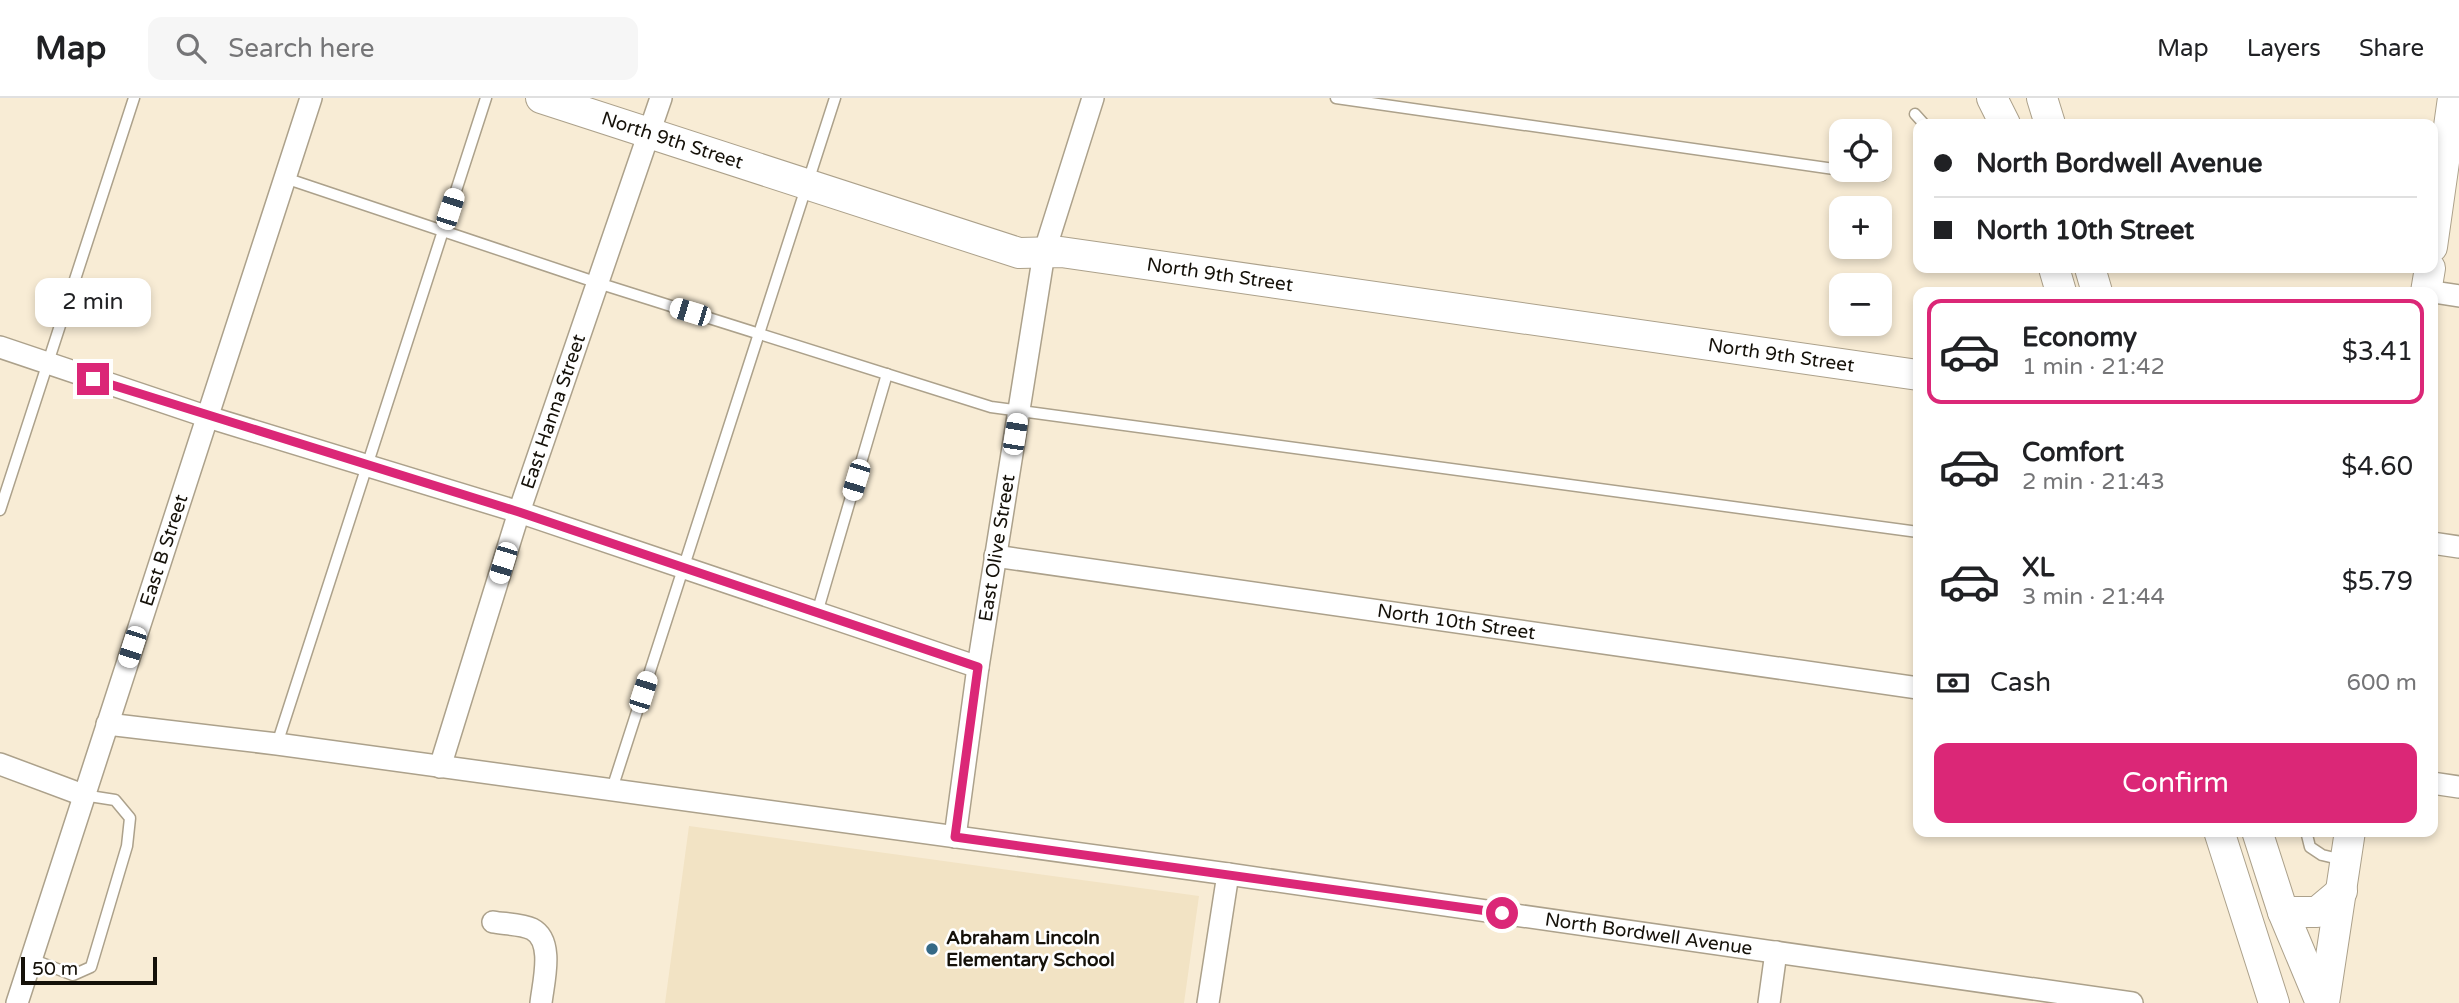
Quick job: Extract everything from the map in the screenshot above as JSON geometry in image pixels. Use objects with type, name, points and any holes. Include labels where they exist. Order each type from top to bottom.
[{"type":"street","name":"East B Street","points":[[17,1003],[311,98]]},
{"type":"street","name":"North 9th Street","points":[[541,98],[1018,253],[1074,254],[1913,374]]},
{"type":"street","name":"East Hanna Street","points":[[440,767],[519,512],[661,98]]},
{"type":"street","points":[[1992,98],[2002,119]]},
{"type":"street","points":[[2011,98],[2017,119]]},
{"type":"street","points":[[2042,98],[2048,119]]},
{"type":"street","points":[[2438,204],[2453,98]]},
{"type":"street","name":"East Olive Street","points":[[955,837],[978,667],[1044,253],[1088,99]]},
{"type":"street","points":[[2438,288],[2459,296]]},
{"type":"street","points":[[0,347],[208,417],[519,512],[978,667]]},
{"type":"street","points":[[2438,544],[2459,547]]},
{"type":"street","name":"North 10th Street","points":[[995,556],[1913,687]]},
{"type":"street","name":"North Bordwell Avenue","points":[[107,724],[277,744],[611,792],[1228,874],[2132,1003]]},
{"type":"street","points":[[0,764],[83,795]]},
{"type":"street","points":[[2438,784],[2459,787]]},
{"type":"street","points":[[2221,837],[2260,967],[2274,1003]]},
{"type":"street","points":[[2259,837],[2283,912],[2323,1003]]},
{"type":"street","points":[[2323,1003],[2349,837]]},
{"type":"street","points":[[1208,1003],[1228,874]]},
{"type":"street","points":[[2283,912],[2317,912],[2342,891]]},
{"type":"street","points":[[493,922],[531,929],[542,939],[546,962],[541,1003]]},
{"type":"street","points":[[1769,1003],[1776,952]]},
{"type":"lane","points":[[0,510],[134,98]]},
{"type":"lane","points":[[277,744],[486,98]]},
{"type":"lane","points":[[611,792],[835,98]]},
{"type":"lane","points":[[1336,98],[1829,168]]},
{"type":"lane","points":[[1915,114],[1920,119]]},
{"type":"lane","points":[[285,178],[598,283],[991,407],[1913,531]]},
{"type":"lane","points":[[817,613],[887,374]]},
{"type":"lane","points":[[31,959],[73,975],[91,967],[127,846],[130,818],[115,800],[83,795]]},
{"type":"lane","points":[[2308,837],[2310,847],[2322,855],[2346,861]]},
{"type":"shaded area","name":"Abraham Lincoln Elementary School","points":[[689,826],[1199,896],[1184,1003],[665,1003]]},
{"type":"place","name":"Abraham Lincoln Elementary School","points":[[932,949]]},
{"type":"route","points":[[93,379],[519,512],[978,667],[955,837],[1502,913]]}]
